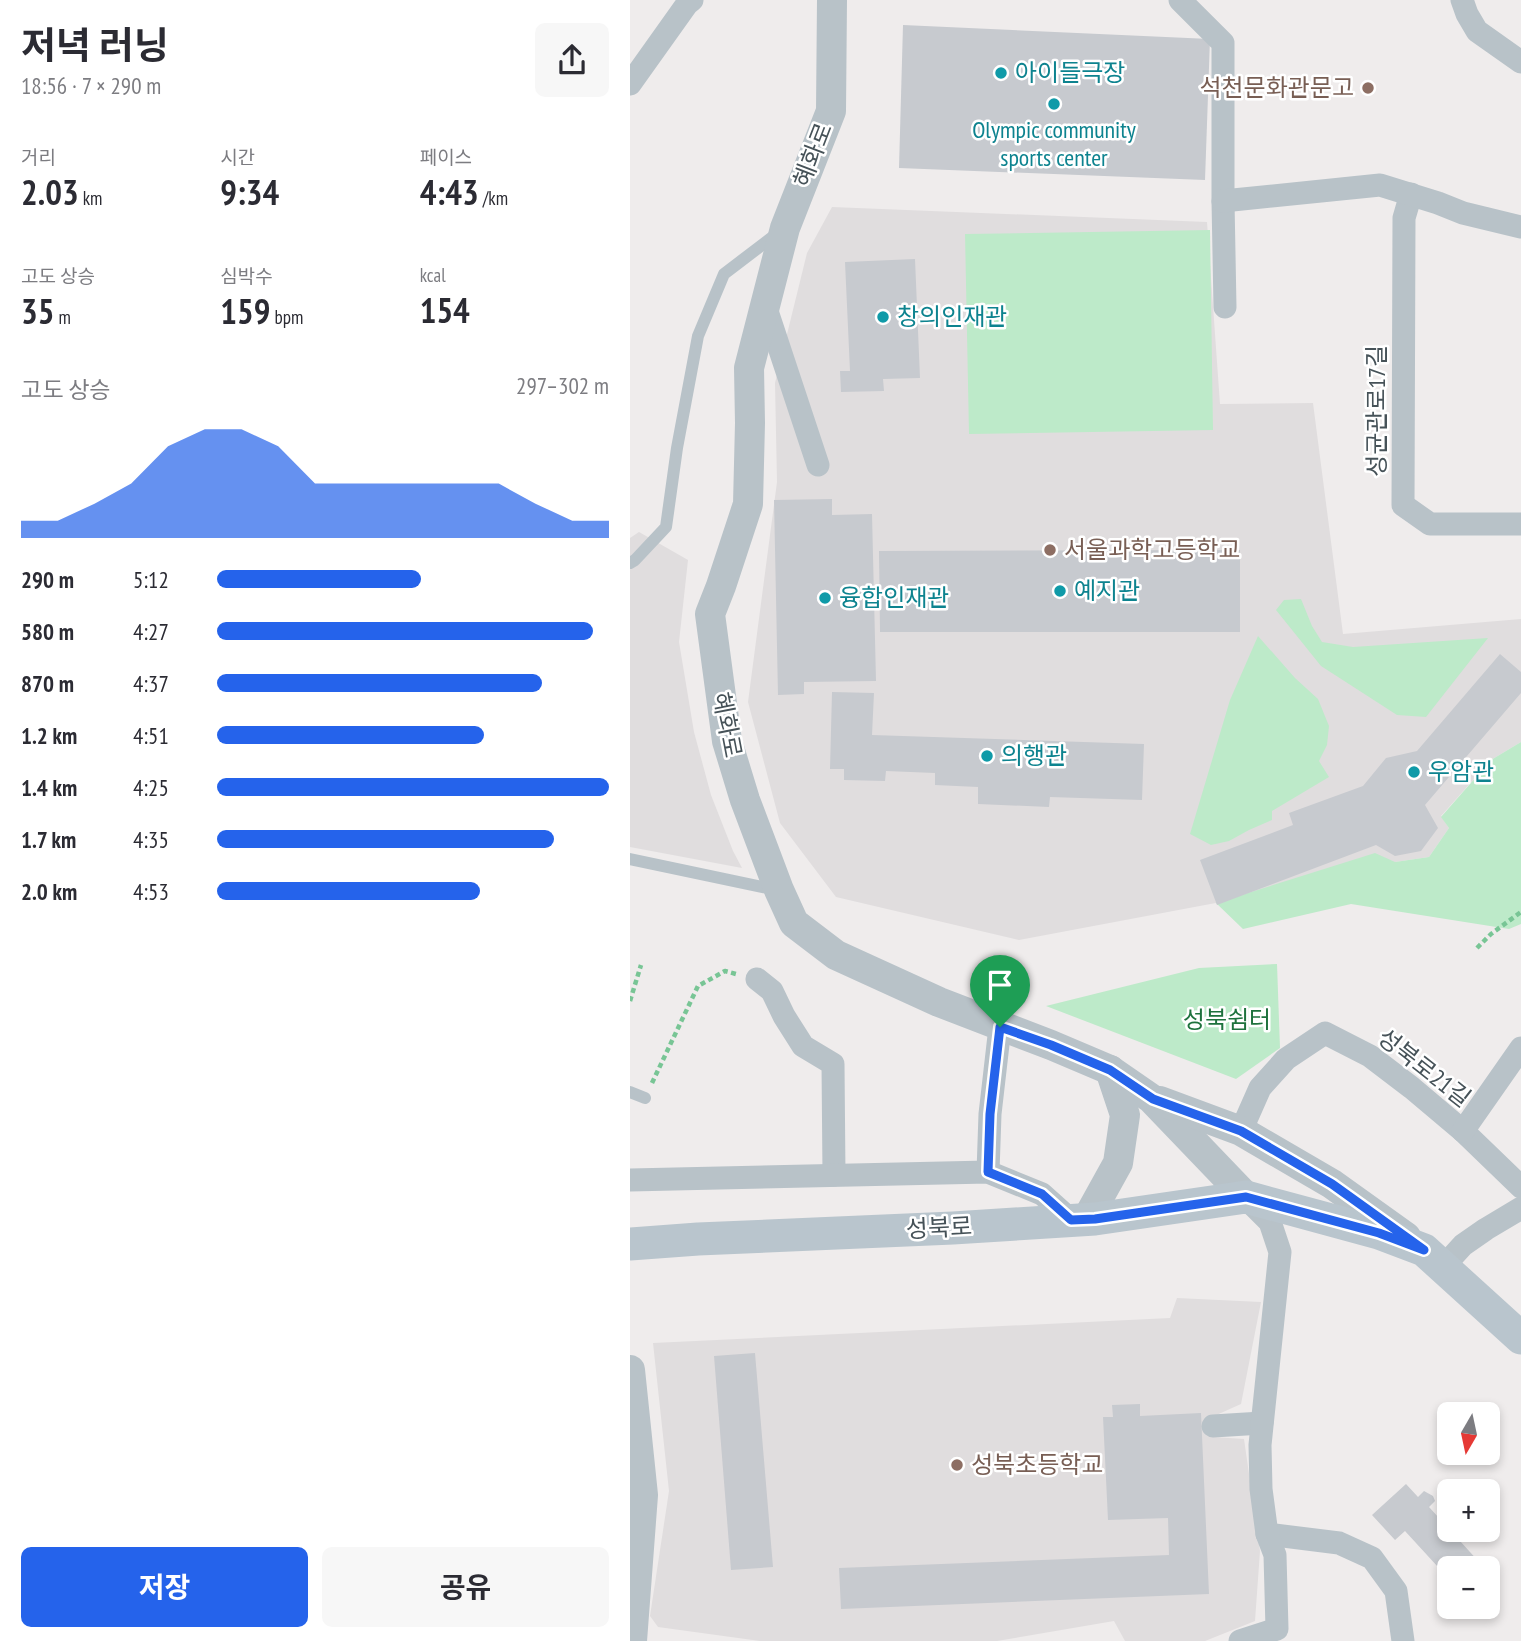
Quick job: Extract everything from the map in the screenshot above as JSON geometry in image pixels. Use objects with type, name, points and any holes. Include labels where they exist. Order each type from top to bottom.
[{"type":"main road","name":"성북로","points":[[630,1244],[1079,1220],[1246,1197],[1379,1233],[1433,1258],[1521,1338]]},
{"type":"street","points":[[630,84],[692,0]]},
{"type":"street","name":"혜화로","points":[[832,0],[831,111],[785,228],[749,368],[748,504],[710,614],[727,741],[745,800],[794,923],[836,955],[939,1002],[1110,1070],[1153,1099],[1246,1197]]},
{"type":"street","points":[[1180,0],[1223,43],[1225,307]]},
{"type":"street","points":[[1462,0],[1477,31],[1521,62]]},
{"type":"street","points":[[1223,201],[1380,185],[1438,203],[1463,214],[1521,227]]},
{"type":"street","name":"성균관로17길","points":[[1411,194],[1404,218],[1402,505],[1430,524],[1521,524]]},
{"type":"street","points":[[765,305],[818,465]]},
{"type":"street","points":[[757,979],[772,991],[803,1046],[833,1063],[834,1175]]},
{"type":"street","points":[[988,1172],[990,1114],[1000,1027]]},
{"type":"street","name":"성북로21길","points":[[1241,1131],[1260,1088],[1286,1059],[1325,1034],[1370,1056],[1412,1088],[1463,1131],[1521,1187]]},
{"type":"street","points":[[1463,1131],[1521,1048]]},
{"type":"street","points":[[630,1180],[988,1172],[1042,1194],[1079,1220],[1118,1163],[1125,1115],[1110,1070]]},
{"type":"street","points":[[1153,1099],[1241,1131],[1332,1184],[1433,1258],[1463,1245],[1521,1208]]},
{"type":"street","points":[[1240,1641],[1277,1629],[1275,1555],[1267,1534],[1261,1489],[1260,1446],[1280,1252],[1270,1222],[1246,1197]]},
{"type":"street","points":[[630,1370],[643,1495],[635,1641]]},
{"type":"street","points":[[1213,1426],[1262,1423]]},
{"type":"street","points":[[1267,1534],[1339,1543],[1372,1558],[1396,1591],[1403,1641]]},
{"type":"lane","points":[[630,563],[666,527],[677,448],[698,337],[724,274],[785,228]]},
{"type":"lane","points":[[630,859],[779,890]]},
{"type":"lane","points":[[630,1092],[645,1098]]},
{"type":"path","points":[[1477,948],[1521,912]]},
{"type":"path","points":[[630,1001],[641,965]]},
{"type":"path","points":[[645,1098],[698,986],[725,971],[757,979]]},
{"type":"shaded area","name":"서울과학고등학교","points":[[832,207],[1207,222],[1220,404],[1313,403],[1343,634],[1521,619],[1521,742],[1491,760],[1441,816],[1449,828],[1429,857],[1395,862],[1221,902],[1019,940],[836,897],[780,823],[748,702],[777,482],[775,383],[807,253]]},
{"type":"shaded area","points":[[639,532],[688,560],[679,642],[694,732],[711,795],[742,868],[630,847],[630,538]]},
{"type":"shaded area","name":"성북초등학교","points":[[1177,1298],[1261,1302],[1241,1404],[1212,1417],[1214,1437],[1244,1439],[1260,1551],[1255,1621],[1205,1641],[1125,1641],[1114,1621],[997,1641],[760,1641],[658,1627],[650,1616],[669,1491],[653,1343],[1170,1318]]},
{"type":"green space","points":[[1210,230],[1213,430],[969,434],[965,234]]},
{"type":"green space","points":[[1301,599],[1322,642],[1353,647],[1488,638],[1426,717],[1397,715],[1321,666],[1276,610],[1284,600]]},
{"type":"green space","points":[[1258,636],[1295,678],[1318,699],[1329,726],[1327,745],[1319,761],[1329,777],[1272,811],[1272,820],[1229,841],[1211,845],[1190,834],[1230,700]]},
{"type":"green space","points":[[1521,742],[1521,924],[1509,929],[1351,904],[1243,929],[1216,903],[1375,853],[1395,862],[1429,857],[1449,828],[1441,817],[1491,760]]},
{"type":"green space","name":"성북쉼터","points":[[1277,964],[1280,1048],[1236,1079],[1046,1006],[1199,968]]},
{"type":"building","name":"Olympic community sports center","points":[[903,25],[1210,39],[1205,180],[899,168]]},
{"type":"building","name":"창의인재관","points":[[915,259],[920,378],[883,379],[884,391],[841,392],[840,371],[850,371],[845,262]]},
{"type":"building","name":"융합인재관","points":[[832,499],[832,515],[872,514],[876,681],[804,682],[804,694],[778,695],[774,500]]},
{"type":"building","name":"예지관","points":[[1240,550],[1240,632],[880,632],[879,551]]},
{"type":"building","name":"우암관","points":[[1500,654],[1521,672],[1521,693],[1425,805],[1438,828],[1421,851],[1395,856],[1376,845],[1217,905],[1200,860],[1293,825],[1289,813],[1363,786],[1386,758],[1417,751]]},
{"type":"building","name":"의행관","points":[[832,692],[874,693],[872,735],[1144,744],[1142,800],[1050,797],[1049,807],[978,804],[978,787],[935,785],[935,773],[886,771],[885,781],[844,780],[844,769],[830,769]]},
{"type":"building","points":[[755,1353],[773,1567],[731,1570],[714,1356]]},
{"type":"building","points":[[1140,1404],[1140,1416],[1201,1413],[1209,1594],[841,1609],[839,1568],[1169,1555],[1168,1518],[1108,1520],[1103,1417],[1113,1417],[1112,1405]]},
{"type":"building","points":[[1406,1484],[1418,1497],[1424,1491],[1433,1496],[1435,1501],[1429,1507],[1437,1516],[1437,1542],[1461,1542],[1474,1556],[1437,1556],[1437,1566],[1405,1531],[1395,1540],[1372,1515]]},
{"type":"place","name":"아이들극장","points":[[1001,73]]},
{"type":"place","name":"석천문화관문고","points":[[1368,88]]},
{"type":"place","name":"Olympic community sports center","points":[[1054,104]]},
{"type":"place","name":"창의인재관","points":[[883,317]]},
{"type":"place","name":"서울과학고등학교","points":[[1050,550]]},
{"type":"place","name":"예지관","points":[[1060,591]]},
{"type":"place","name":"융합인재관","points":[[825,598]]},
{"type":"place","name":"의행관","points":[[987,756]]},
{"type":"place","name":"우암관","points":[[1414,772]]},
{"type":"place","name":"성북초등학교","points":[[957,1465]]},
{"type":"route","points":[[1000,1027],[1110,1070],[1153,1099],[1241,1131],[1332,1184],[1424,1250],[1379,1233],[1246,1197],[1173,1209],[1071,1220],[1042,1194],[988,1172],[990,1114],[1000,1027]]}]
